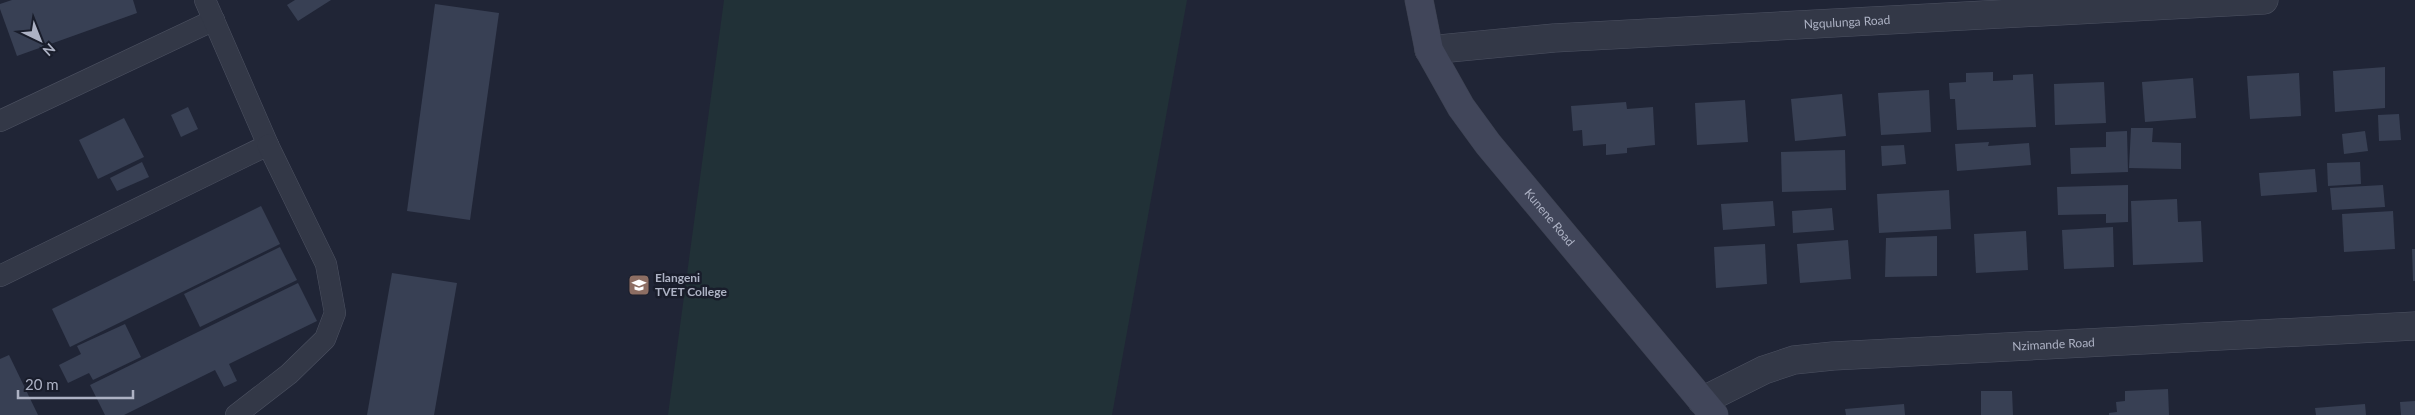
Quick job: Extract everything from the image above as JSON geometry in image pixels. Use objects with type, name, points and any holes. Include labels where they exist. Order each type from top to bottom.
[{"type":"street","name":"Kunene Road","points":[[1419,0],[1429,50],[1460,107],[1488,144],[1708,408]]},
{"type":"street","name":"Ngqulunga Road","points":[[1429,50],[1554,38],[2264,0]]},
{"type":"street","name":"Nzimande Road","points":[[1708,408],[1764,370],[1794,360],[1833,356],[2415,326]]},
{"type":"lane","points":[[205,0],[268,145],[326,264],[335,313],[324,339],[289,374],[236,415]]},
{"type":"lane","points":[[0,121],[214,20]]},
{"type":"lane","points":[[0,276],[268,145]]},
{"type":"shaded area","points":[[724,0],[1187,0],[1112,415],[668,415]]},
{"type":"building","points":[[12,0],[133,0],[137,13],[17,56],[0,9],[0,4]]},
{"type":"building","points":[[295,0],[331,0],[298,21],[287,5]]},
{"type":"building","points":[[435,4],[499,13],[470,220],[407,211]]},
{"type":"building","points":[[2385,67],[2385,108],[2335,112],[2333,71]]},
{"type":"building","points":[[1993,72],[1993,81],[2013,80],[2013,75],[2033,74],[2036,127],[1957,130],[1955,99],[1950,99],[1949,83],[1966,82],[1966,73]]},
{"type":"building","points":[[2299,73],[2301,116],[2250,119],[2247,76]]},
{"type":"building","points":[[2193,78],[2196,118],[2145,122],[2142,82]]},
{"type":"building","points":[[2104,82],[2106,123],[2055,125],[2054,84]]},
{"type":"building","points":[[1929,90],[1931,132],[1881,135],[1878,93]]},
{"type":"building","points":[[1842,94],[1846,136],[1795,141],[1791,99]]},
{"type":"building","points":[[1745,100],[1748,142],[1697,145],[1695,103]]},
{"type":"building","points":[[1626,102],[1627,109],[1653,107],[1655,145],[1627,148],[1627,153],[1606,155],[1606,144],[1583,146],[1582,130],[1573,131],[1571,106]]},
{"type":"building","points":[[188,107],[198,129],[181,137],[171,115]]},
{"type":"building","points":[[2399,114],[2401,140],[2379,141],[2378,115]]},
{"type":"building","points":[[124,118],[144,157],[98,179],[79,140]]},
{"type":"building","points":[[2131,128],[2153,128],[2152,142],[2181,143],[2181,169],[2129,168]]},
{"type":"building","points":[[2127,131],[2128,172],[2071,174],[2070,148],[2106,147],[2106,132]]},
{"type":"building","points":[[2365,131],[2368,151],[2344,154],[2342,134]]},
{"type":"building","points":[[1989,142],[1988,146],[2029,143],[2031,165],[1957,171],[1955,144]]},
{"type":"building","points":[[1904,145],[1906,164],[1882,166],[1881,146]]},
{"type":"building","points":[[1845,150],[1846,190],[1782,192],[1781,152]]},
{"type":"building","points":[[142,162],[149,177],[117,191],[110,178]]},
{"type":"building","points":[[2360,162],[2361,184],[2328,186],[2327,163]]},
{"type":"building","points":[[2315,169],[2317,192],[2261,196],[2259,173]]},
{"type":"building","points":[[2128,185],[2128,222],[2106,223],[2106,214],[2058,215],[2057,187]]},
{"type":"building","points":[[2383,185],[2385,207],[2332,210],[2330,188]]},
{"type":"building","points":[[1949,190],[1951,229],[1879,233],[1877,194]]},
{"type":"building","points":[[2177,199],[2178,222],[2201,221],[2203,262],[2133,265],[2131,201]]},
{"type":"building","points":[[1773,201],[1775,226],[1723,230],[1721,204]]},
{"type":"building","points":[[261,206],[280,244],[70,347],[52,309]]},
{"type":"building","points":[[1832,208],[1834,230],[1793,233],[1792,211]]},
{"type":"building","points":[[2393,211],[2395,249],[2344,252],[2342,214]]},
{"type":"building","points":[[2113,227],[2114,267],[2064,269],[2062,230]]},
{"type":"building","points":[[2026,231],[2028,270],[1976,273],[1974,234]]},
{"type":"building","points":[[1937,236],[1937,276],[1885,277],[1886,238]]},
{"type":"building","points":[[1848,240],[1851,279],[1800,283],[1797,244]]},
{"type":"building","points":[[1765,244],[1767,284],[1716,288],[1714,247]]},
{"type":"building","points":[[280,247],[297,280],[200,327],[184,294]]},
{"type":"building","points":[[2412,249],[2415,249],[2415,281],[2413,281]]},
{"type":"building","points":[[392,273],[457,283],[434,415],[367,415]]},
{"type":"building","points":[[298,283],[317,321],[229,364],[237,381],[224,387],[215,370],[124,415],[105,415],[90,385]]},
{"type":"building","points":[[125,324],[141,357],[93,380],[89,373],[68,383],[59,365],[81,354],[77,346]]},
{"type":"building","points":[[9,355],[38,415],[0,415],[0,359]]},
{"type":"building","points":[[2168,389],[2169,415],[2109,415],[2109,413],[2117,412],[2116,402],[2125,401],[2125,391]]},
{"type":"building","points":[[1981,391],[2012,391],[2013,415],[1981,415]]},
{"type":"building","points":[[2415,401],[2415,415],[2401,415],[2400,402]]},
{"type":"building","points":[[1904,404],[1905,415],[1846,415],[1845,409]]},
{"type":"building","points":[[2365,404],[2366,415],[2316,415],[2315,408]]},
{"type":"place","name":"Elangeni TVET College","points":[[639,285]]}]
